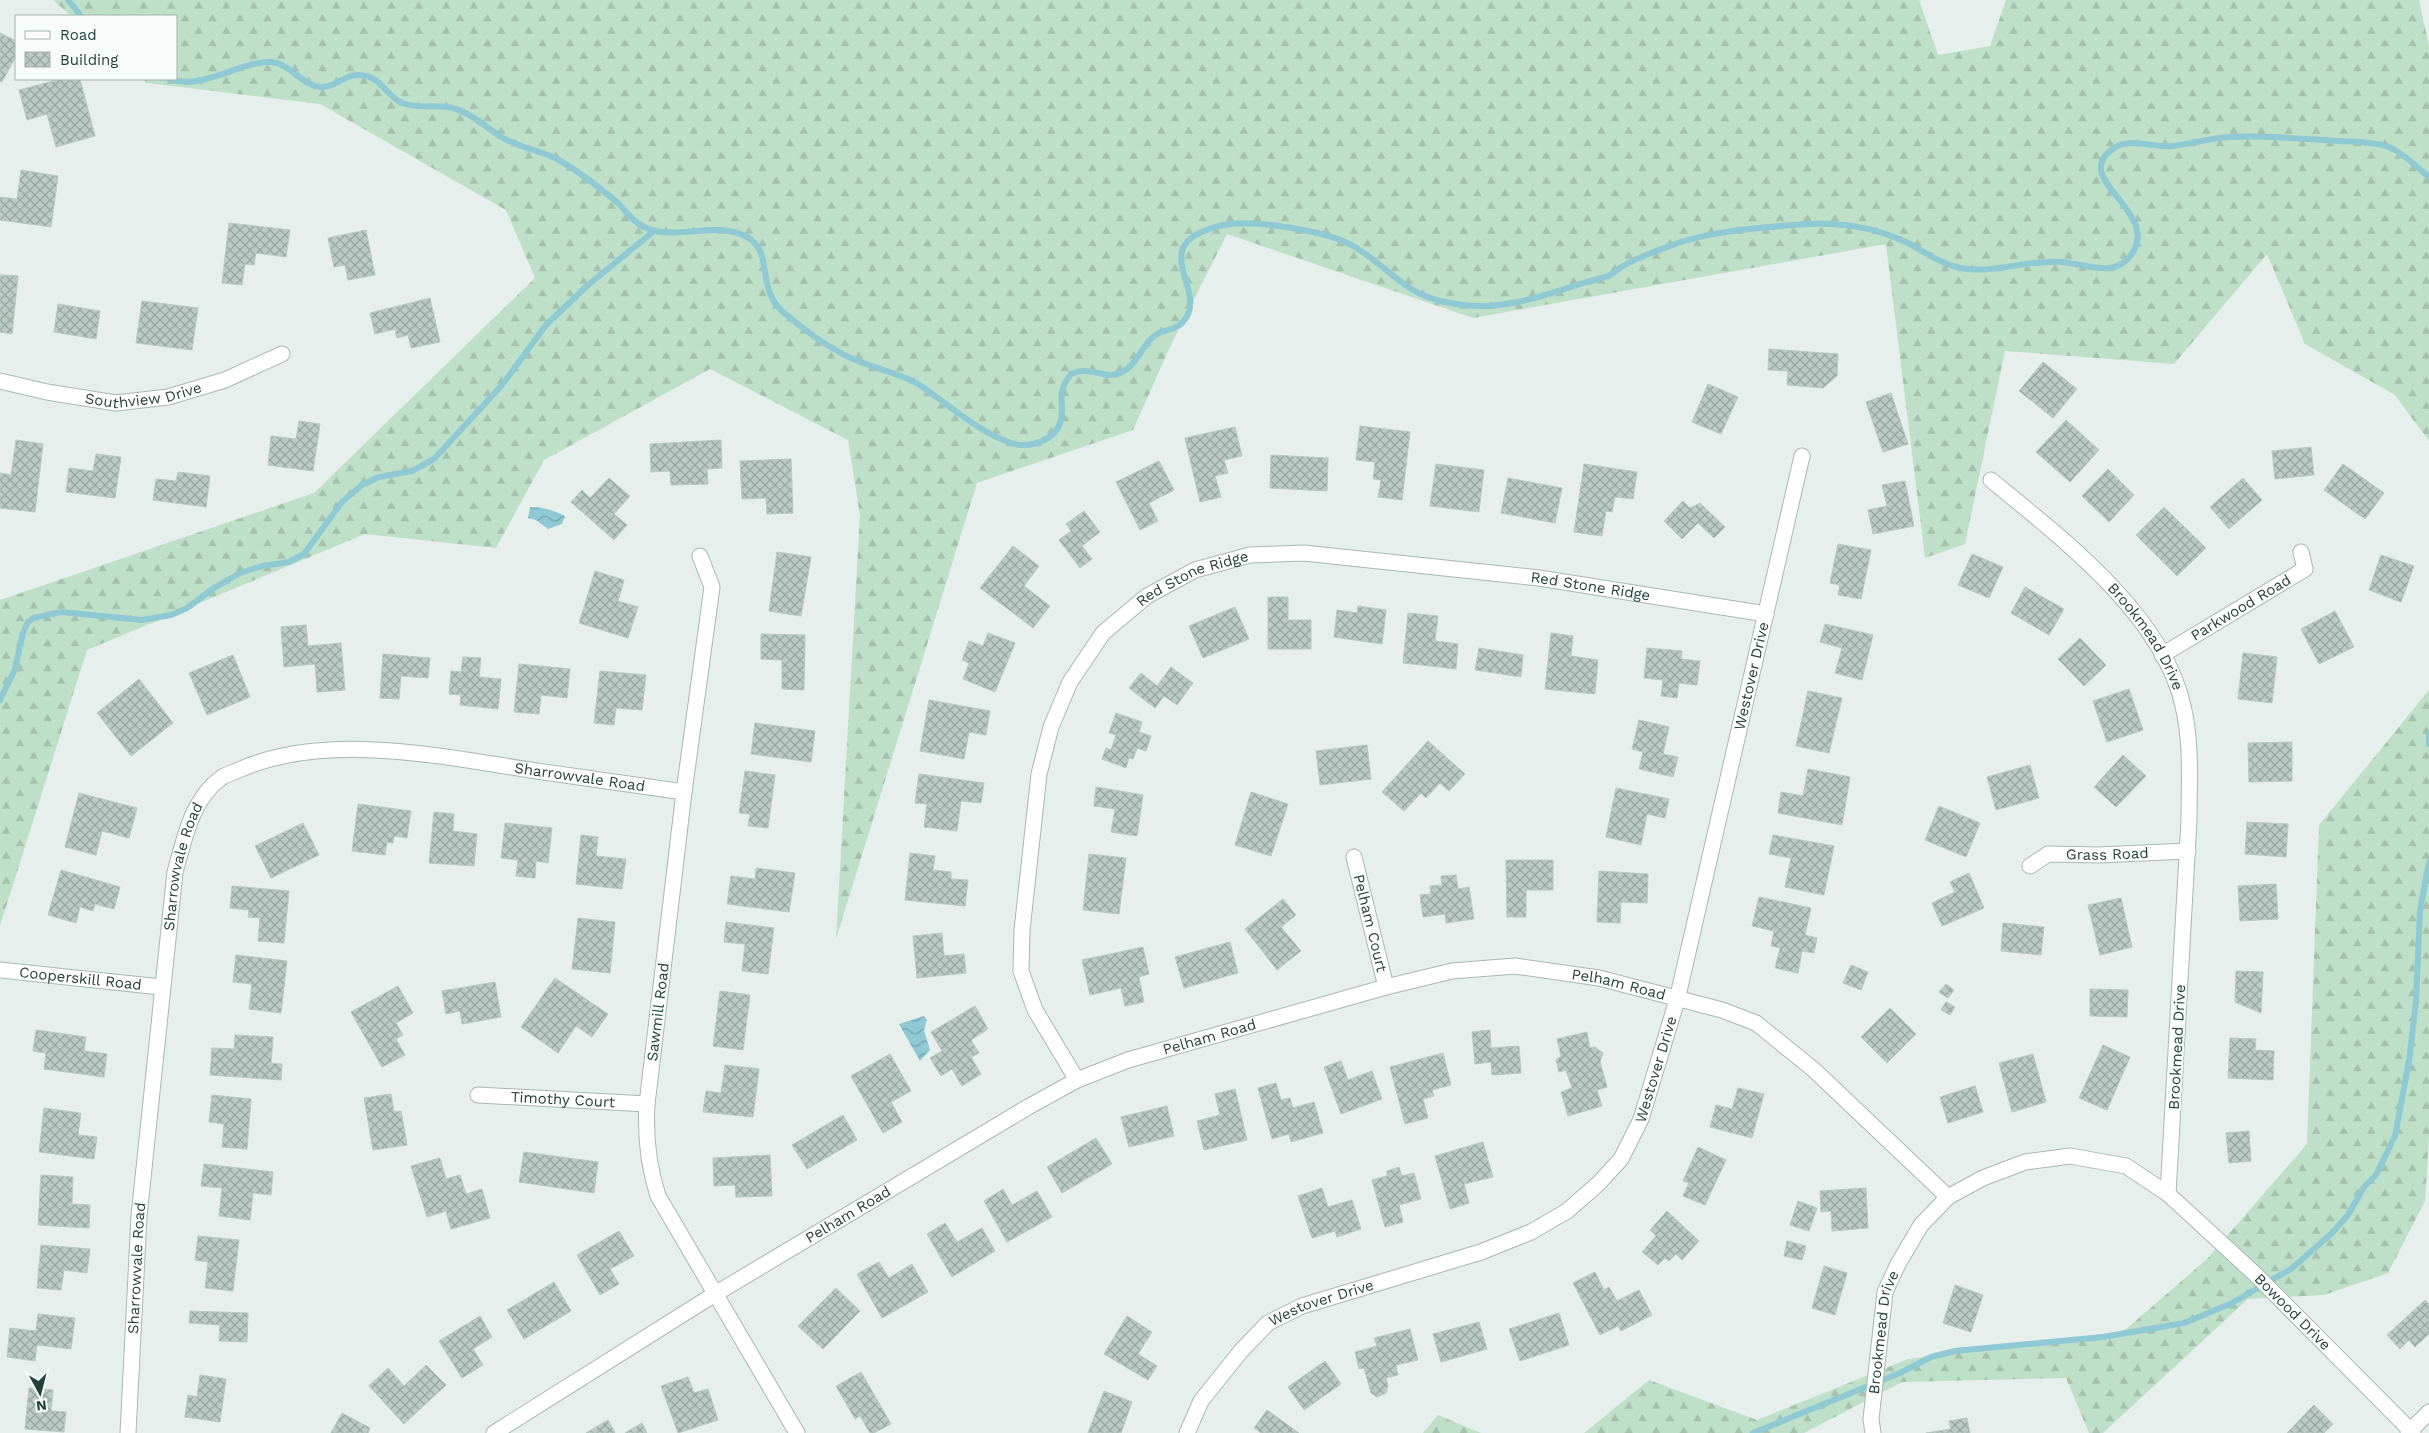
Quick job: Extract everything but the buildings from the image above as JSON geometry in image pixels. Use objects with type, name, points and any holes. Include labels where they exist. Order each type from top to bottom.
[{"type":"street","name":"Southview Drive","points":[[0,381],[47,392],[116,403],[168,397],[225,380],[282,354]]},
{"type":"street","name":"Westover Drive","points":[[1186,1433],[1201,1401],[1241,1351],[1268,1323],[1302,1306],[1481,1252],[1532,1232],[1567,1211],[1598,1184],[1621,1158],[1641,1119],[1677,1000],[1802,456]]},
{"type":"street","name":"Brookmead Drive","points":[[1991,480],[2073,547],[2121,597],[2156,644],[2183,706],[2189,758],[2188,851],[2168,1194]]},
{"type":"street","name":"Parkwood Road","points":[[2162,656],[2305,569],[2300,552]]},
{"type":"street","name":"Red Stone Ridge","points":[[1077,1080],[1035,1010],[1021,971],[1022,930],[1039,774],[1051,727],[1070,682],[1102,633],[1147,596],[1195,570],[1250,555],[1304,553],[1539,578],[1766,614]]},
{"type":"street","name":"Sawmill Road","points":[[700,556],[712,587],[684,792],[648,1104],[646,1133],[648,1159],[658,1196],[797,1433]]},
{"type":"street","name":"Sharrowvale Road","points":[[128,1433],[139,1216],[161,987],[175,872],[191,817],[205,793],[222,777],[255,763],[292,754],[335,750],[412,752],[684,792]]},
{"type":"street","name":"Grass Road","points":[[2030,866],[2048,854],[2098,855],[2188,851]]},
{"type":"street","name":"Pelham Court","points":[[1354,857],[1386,987]]},
{"type":"street","name":"Pelham Road","points":[[494,1433],[715,1294],[1028,1107],[1077,1080],[1128,1060],[1386,987],[1452,971],[1516,966],[1599,978],[1677,1000],[1722,1010],[1756,1023],[1813,1069],[1948,1197]]},
{"type":"street","name":"Cooperskill Road","points":[[0,970],[161,987]]},
{"type":"street","name":"Timothy Court","points":[[478,1095],[648,1104]]},
{"type":"street","name":"Brookmead Drive","points":[[1873,1433],[1871,1419],[1885,1292],[1898,1264],[1921,1225],[1948,1197],[1983,1178],[2025,1162],[2070,1156],[2126,1166],[2168,1194]]},
{"type":"street","name":"Bowood Drive","points":[[2168,1194],[2255,1274],[2410,1432]]},
{"type":"street","points":[[2410,1432],[2429,1412]]},
{"type":"green space","points":[[53,0],[1919,0],[1938,55],[1990,46],[2006,0],[2419,0],[2429,46],[2429,441],[2395,395],[2305,344],[2267,254],[2174,364],[2005,351],[1965,544],[1925,558],[1886,244],[1473,318],[1227,234],[1170,347],[1133,430],[977,483],[836,939],[860,515],[848,440],[710,369],[544,460],[496,548],[365,534],[87,650],[0,926],[0,600],[314,493],[535,278],[506,210],[320,104],[147,83],[144,80],[178,80],[178,15],[70,15]]},
{"type":"green space","points":[[2429,690],[2429,1136],[2425,1201],[2388,1273],[2324,1295],[2248,1299],[2103,1433],[2089,1433],[2066,1378],[1902,1382],[1804,1433],[1584,1433],[1649,1380],[1757,1420],[1908,1359],[2124,1331],[2207,1259],[2307,1144],[2319,825]]},
{"type":"green space","points":[[1438,1415],[1481,1433],[1423,1433]]},
{"type":"water","points":[[530,507],[548,509],[565,516],[562,524],[548,529],[536,520],[528,518]]},
{"type":"water","points":[[924,1016],[927,1020],[924,1030],[930,1050],[920,1061],[899,1024]]},
{"type":"waterway","points":[[68,0],[80,15]]},
{"type":"waterway","points":[[173,80],[182,82],[196,81],[248,66],[272,62],[285,66],[307,83],[320,87],[332,85],[352,76],[367,76],[377,81],[402,103],[416,106],[450,107],[462,111],[503,138],[555,158],[571,168],[611,197],[632,219],[642,226],[654,231],[719,230],[745,236],[754,242],[760,250],[769,291],[774,301],[797,324],[843,354],[918,384],[986,432],[1018,445],[1041,442],[1054,433],[1061,420],[1063,387],[1071,374],[1084,371],[1108,375],[1120,373],[1134,362],[1154,336],[1183,322],[1190,309],[1190,296],[1181,255],[1186,243],[1199,233],[1224,225],[1271,225],[1328,236],[1355,247],[1404,284],[1428,297],[1463,305],[1492,306],[1535,298],[1611,275],[1622,266],[1643,256],[1691,239],[1765,227],[1809,224],[1838,224],[1880,232],[1908,243],[1941,261],[1966,269],[1993,269],[2047,262],[2111,268],[2125,262],[2131,255],[2138,239],[2135,224],[2107,184],[2101,172],[2103,160],[2114,148],[2128,143],[2172,146],[2230,137],[2371,143],[2394,149],[2429,177]]},
{"type":"waterway","points":[[0,700],[15,669],[23,633],[28,622],[34,618],[61,612],[142,620],[171,615],[187,608],[214,588],[240,573],[262,566],[289,562],[304,554],[342,502],[362,485],[379,477],[412,471],[434,459],[502,385],[546,325],[588,285],[654,231]]},
{"type":"waterway","points":[[2429,733],[2429,744]]},
{"type":"waterway","points":[[1753,1433],[1900,1373],[1931,1357],[1955,1351],[2103,1337],[2184,1323],[2230,1304],[2291,1269],[2331,1234],[2348,1215],[2364,1187],[2376,1175],[2395,1136],[2409,1061],[2416,1001],[2420,910],[2429,862]]}]
